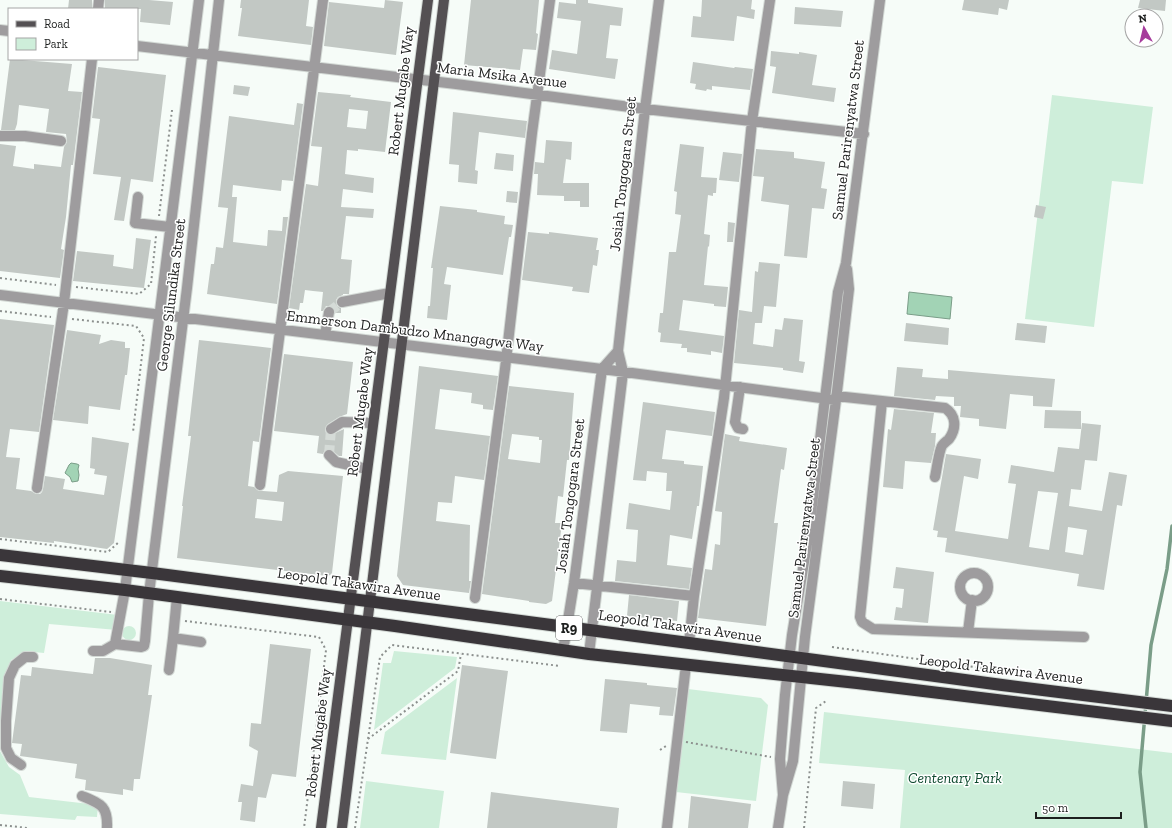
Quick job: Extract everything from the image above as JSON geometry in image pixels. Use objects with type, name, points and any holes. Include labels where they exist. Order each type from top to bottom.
[{"type":"highway","name":"Leopold Takawira Avenue","points":[[0,555],[152,573],[1168,706]]},
{"type":"highway","name":"Leopold Takawira Avenue","points":[[0,576],[125,590],[367,622],[563,651],[1167,720]]},
{"type":"main road","name":"Robert Mugabe Way","points":[[321,828],[428,0]]},
{"type":"main road","points":[[342,828],[444,0]]},
{"type":"street","name":"George Silundika Street","points":[[199,0],[128,570],[115,644],[141,647],[144,646],[149,594],[184,318],[219,0]]},
{"type":"street","points":[[260,485],[323,0]]},
{"type":"street","points":[[475,598],[550,0]]},
{"type":"street","name":"Josiah Tongogara Street","points":[[590,654],[623,372],[618,351],[645,109],[659,0]]},
{"type":"street","points":[[689,643],[694,596],[725,385],[752,121],[770,0]]},
{"type":"street","name":"Samuel Parirenyatwa Street","points":[[783,795],[780,759],[787,676],[848,289],[846,263],[864,134],[880,0]]},
{"type":"street","name":"Maria Msika Avenue","points":[[138,46],[418,79],[645,109],[864,134]]},
{"type":"street","points":[[37,488],[64,303],[92,60]]},
{"type":"street","points":[[0,136],[25,136],[61,141]]},
{"type":"street","points":[[138,197],[135,223],[170,227]]},
{"type":"street","points":[[342,302],[390,293]]},
{"type":"street","name":"Emmerson Dambudzo Mnangagwa Way","points":[[0,296],[832,398],[882,401],[946,408],[952,414],[955,423],[954,430],[951,437],[942,446],[935,477]]},
{"type":"street","points":[[325,335],[329,312]]},
{"type":"street","points":[[602,369],[618,351]]},
{"type":"street","name":"Josiah Tongogara Street","points":[[563,651],[574,583],[602,369]]},
{"type":"street","points":[[740,387],[735,422],[738,428],[743,429]]},
{"type":"street","name":"Samuel Parirenyatwa Street","points":[[778,828],[783,795],[793,761],[832,398]]},
{"type":"street","points":[[882,401],[860,617],[862,622],[873,629],[1084,636]]},
{"type":"street","points":[[331,429],[342,422],[373,423]]},
{"type":"street","points":[[329,455],[336,462],[368,469]]},
{"type":"street","points":[[574,583],[694,596]]},
{"type":"street","points":[[169,670],[177,597]]},
{"type":"street","points":[[968,632],[972,600]]},
{"type":"street","points":[[173,638],[201,642]]},
{"type":"street","points":[[93,651],[103,651],[115,644]]},
{"type":"street","points":[[21,765],[11,758],[6,748],[5,736],[9,678],[15,664],[25,657],[33,657]]},
{"type":"street","points":[[667,828],[676,740],[686,665]]},
{"type":"street","points":[[82,796],[100,804],[106,811],[108,816],[107,828]]},
{"type":"path","points":[[0,278],[139,294],[151,284],[172,110]]},
{"type":"path","points":[[0,311],[136,326],[144,338],[133,432]]},
{"type":"path","points":[[0,539],[108,552],[120,543],[120,535]]},
{"type":"path","points":[[0,599],[121,613]]},
{"type":"path","points":[[175,620],[319,637],[326,650],[304,828]]},
{"type":"path","points":[[355,828],[380,656],[392,645],[560,666]]},
{"type":"path","points":[[832,647],[1072,681]]},
{"type":"path","points":[[368,739],[458,671],[461,654]]},
{"type":"path","points":[[804,828],[816,708],[826,701]]},
{"type":"path","points":[[660,750],[676,740],[780,759]]},
{"type":"path","points":[[0,825],[28,828]]},
{"type":"green space","points":[[1052,95],[1153,107],[1143,184],[1112,181],[1094,327],[1025,319]]},
{"type":"green space","points":[[0,601],[118,615],[117,630],[49,624],[44,653],[34,652],[33,656],[23,654],[11,660],[6,678],[0,731]]},
{"type":"green space","points":[[126,626],[132,626],[136,630],[136,636],[132,640],[126,640],[122,636],[122,630]]},
{"type":"green space","points":[[394,651],[457,657],[455,668],[374,730],[383,663],[391,663]]},
{"type":"green space","points":[[457,678],[446,760],[381,754],[385,732]]},
{"type":"green space","points":[[688,689],[761,698],[768,705],[756,801],[676,792]]},
{"type":"green space","name":"Centenary Park","points":[[824,712],[1172,753],[1172,828],[900,828],[905,770],[819,763]]},
{"type":"green space","points":[[0,751],[9,767],[20,775],[29,797],[98,805],[97,817],[77,816],[75,820],[0,814]]},
{"type":"green space","points":[[366,781],[444,791],[439,828],[360,828]]},
{"type":"shaded area","points":[[909,292],[952,297],[950,319],[907,314]]},
{"type":"shaded area","points":[[71,463],[79,465],[78,481],[72,482],[70,477],[65,473]]},
{"type":"building","points":[[69,0],[92,0],[92,8],[68,8]]},
{"type":"building","points":[[105,0],[149,0],[173,2],[170,25],[140,22],[141,9],[138,8],[105,8]]},
{"type":"building","points":[[241,0],[309,0],[306,26],[313,27],[311,45],[238,36],[242,8],[240,8]]},
{"type":"building","points":[[385,0],[403,2],[396,55],[324,46],[329,2],[384,8]]},
{"type":"building","points":[[471,0],[539,0],[536,50],[523,49],[520,70],[464,65]]},
{"type":"building","points":[[576,0],[588,0],[588,3],[623,8],[621,26],[610,25],[606,58],[618,59],[615,79],[549,69],[552,50],[577,54],[581,21],[557,18],[559,2],[576,4]]},
{"type":"building","points":[[702,0],[752,0],[751,9],[755,10],[754,19],[737,16],[734,41],[691,37],[693,16],[701,17]]},
{"type":"building","points":[[964,0],[1009,0],[1007,10],[999,8],[998,15],[962,10]]},
{"type":"building","points":[[1140,0],[1166,0],[1165,11],[1164,8],[1138,8]]},
{"type":"building","points":[[795,7],[843,11],[841,27],[794,24]]},
{"type":"building","points":[[771,51],[799,54],[799,52],[817,55],[812,85],[836,88],[834,102],[772,93],[776,67],[770,66]]},
{"type":"building","points":[[10,60],[72,64],[68,91],[82,92],[73,165],[71,165],[61,249],[64,250],[60,278],[0,271],[0,144],[16,146],[13,166],[34,169],[34,164],[61,167],[64,147],[67,142],[66,134],[46,132],[49,109],[19,105],[15,130],[1,130]]},
{"type":"building","points":[[693,62],[734,68],[753,69],[750,90],[712,86],[712,90],[707,89],[706,91],[695,89],[696,84],[690,83]]},
{"type":"building","points":[[98,67],[166,75],[153,182],[131,179],[124,221],[114,220],[121,177],[93,174],[100,119],[92,118]]},
{"type":"building","points":[[234,85],[250,87],[248,96],[233,94]]},
{"type":"building","points":[[318,92],[351,95],[350,97],[391,102],[385,152],[358,149],[358,151],[347,150],[345,174],[374,178],[373,193],[343,189],[341,207],[374,209],[373,218],[346,216],[341,259],[352,260],[349,294],[343,294],[336,300],[337,306],[341,308],[341,313],[335,313],[333,307],[330,306],[326,306],[323,311],[321,311],[323,292],[305,290],[303,303],[300,303],[299,310],[289,308],[306,184],[318,186],[322,147],[311,146]],"holes":[[[349,109],[368,111],[366,129],[347,127]]]},
{"type":"building","points":[[297,103],[303,104],[293,181],[282,180],[281,191],[233,185],[232,197],[237,197],[233,242],[267,246],[268,230],[282,231],[283,217],[288,217],[277,304],[207,294],[211,264],[214,264],[216,247],[223,248],[225,233],[228,208],[218,207],[229,116],[294,125]]},
{"type":"building","points":[[453,112],[527,121],[525,138],[479,132],[475,170],[478,171],[477,184],[458,182],[459,165],[449,164]]},
{"type":"building","points":[[546,140],[572,142],[571,160],[566,159],[563,183],[589,183],[589,207],[580,207],[580,201],[564,201],[564,196],[537,195],[538,174],[534,174],[535,162],[544,163]]},
{"type":"building","points":[[680,144],[704,147],[701,177],[717,178],[716,193],[713,193],[713,196],[708,195],[704,234],[710,235],[704,285],[728,287],[726,307],[683,300],[679,330],[724,336],[722,353],[711,351],[711,355],[687,352],[687,348],[681,348],[682,344],[660,342],[661,333],[658,332],[660,313],[663,313],[669,252],[676,252],[681,215],[675,214],[677,192],[674,191]]},
{"type":"building","points":[[756,149],[794,152],[794,158],[825,162],[821,188],[827,189],[824,209],[812,208],[807,258],[784,256],[789,205],[761,201],[764,177],[753,176]]},
{"type":"building","points":[[723,152],[742,154],[739,182],[719,180]]},
{"type":"building","points":[[496,153],[514,155],[513,171],[494,169]]},
{"type":"building","points":[[507,191],[518,192],[517,203],[506,202]]},
{"type":"building","points":[[1036,205],[1046,207],[1043,219],[1034,217]]},
{"type":"building","points":[[440,206],[477,210],[477,212],[505,216],[504,224],[513,225],[511,237],[509,237],[503,275],[447,267],[444,284],[451,285],[447,320],[427,318],[428,306],[430,306],[433,268],[431,268]]},
{"type":"building","points":[[728,222],[735,223],[733,242],[727,242]]},
{"type":"building","points":[[528,232],[549,234],[549,232],[598,238],[596,250],[599,250],[597,266],[593,265],[589,293],[572,291],[573,287],[522,280]]},
{"type":"building","points":[[136,238],[151,240],[144,288],[73,281],[77,251],[114,255],[113,266],[133,269]]},
{"type":"building","points":[[759,262],[780,264],[776,307],[764,306],[762,323],[755,323],[753,344],[773,347],[775,329],[782,330],[784,318],[803,320],[799,361],[805,362],[803,373],[783,370],[783,368],[734,363],[739,310],[752,312],[755,271],[758,272]]},
{"type":"building","points":[[0,319],[54,325],[39,432],[10,429],[6,457],[20,458],[16,489],[40,494],[43,489],[45,476],[65,479],[63,489],[104,495],[107,476],[94,474],[95,469],[90,468],[92,437],[129,443],[114,543],[107,549],[54,541],[54,543],[0,537]]},
{"type":"building","points":[[906,323],[949,328],[948,345],[904,341]]},
{"type":"building","points":[[1017,323],[1047,326],[1045,343],[1015,340]]},
{"type":"building","points":[[67,330],[101,335],[99,344],[111,340],[125,342],[125,348],[130,348],[127,375],[125,375],[120,410],[89,406],[88,424],[53,420]]},
{"type":"building","points":[[199,340],[271,348],[259,442],[253,441],[248,486],[254,487],[259,491],[277,492],[279,475],[288,471],[343,476],[332,573],[328,576],[177,558],[191,436],[188,436]],"holes":[[[257,499],[284,502],[282,521],[255,518]]]},
{"type":"building","points":[[284,354],[353,362],[347,414],[328,424],[325,429],[326,433],[331,435],[344,429],[342,456],[339,456],[330,449],[325,450],[323,454],[317,453],[319,436],[274,431]]},
{"type":"building","points":[[419,366],[498,376],[493,410],[483,409],[483,405],[471,403],[472,393],[440,389],[435,429],[490,436],[484,480],[455,476],[452,503],[438,502],[436,521],[470,525],[469,581],[471,581],[469,593],[403,585],[397,576]]},
{"type":"building","points":[[897,367],[923,369],[922,377],[948,379],[948,370],[1055,379],[1052,407],[1033,406],[1033,396],[1010,394],[1006,429],[979,426],[979,419],[960,417],[961,406],[954,406],[954,397],[936,396],[935,400],[894,396]]},
{"type":"building","points":[[509,386],[574,393],[569,460],[567,460],[563,497],[558,496],[555,523],[562,523],[552,601],[546,604],[482,594]],"holes":[[[512,434],[539,437],[539,440],[542,440],[540,463],[508,459]]]},
{"type":"building","points":[[643,402],[715,412],[712,436],[666,430],[662,459],[684,461],[684,464],[703,466],[699,506],[697,506],[692,539],[670,535],[667,565],[692,568],[689,589],[615,581],[617,560],[636,562],[638,530],[626,529],[629,503],[670,510],[672,491],[666,491],[667,473],[647,471],[646,481],[633,480]]},
{"type":"building","points":[[894,409],[934,413],[931,433],[936,433],[931,463],[905,461],[903,489],[883,487],[888,429],[891,430]]},
{"type":"building","points":[[1045,410],[1081,411],[1081,429],[1044,428]]},
{"type":"building","points":[[1082,423],[1101,425],[1097,461],[1085,460],[1081,490],[1071,489],[1069,506],[1102,511],[1109,472],[1127,475],[1122,506],[1117,505],[1104,590],[1077,586],[1079,574],[945,552],[947,538],[937,537],[938,531],[933,530],[946,454],[981,459],[978,479],[964,476],[955,531],[1008,539],[1016,484],[1008,483],[1011,465],[1054,472],[1058,447],[1079,449]],"holes":[[[1038,491],[1058,493],[1049,550],[1029,547]],[[1068,527],[1087,530],[1083,555],[1065,552]]]},
{"type":"building","points":[[725,434],[740,437],[739,441],[787,448],[784,470],[781,469],[774,523],[778,523],[766,626],[698,618],[705,569],[712,570],[715,544],[720,545],[722,512],[715,511]]},
{"type":"building","points":[[896,567],[934,572],[928,623],[894,620],[896,607],[902,608],[904,589],[893,588]]},
{"type":"building","points":[[629,595],[679,601],[677,621],[627,616]]},
{"type":"building","points":[[270,644],[311,649],[296,777],[272,774],[266,798],[258,797],[255,822],[240,820],[242,802],[238,802],[241,784],[253,786],[258,751],[249,746],[251,723],[261,724]]},
{"type":"building","points":[[95,658],[110,658],[152,665],[148,695],[152,695],[140,779],[134,779],[133,791],[123,789],[123,795],[85,790],[86,780],[75,778],[77,764],[20,756],[22,744],[12,743],[21,675],[31,676],[32,667],[93,674]]},
{"type":"building","points":[[462,665],[508,671],[496,759],[450,753]]},
{"type":"building","points":[[605,679],[647,683],[647,685],[677,688],[673,716],[659,715],[660,707],[630,704],[627,733],[600,731]]},
{"type":"building","points":[[843,781],[875,784],[873,809],[841,806]]},
{"type":"building","points":[[491,792],[619,808],[617,828],[487,828]]},
{"type":"building","points":[[691,796],[751,804],[748,828],[688,828]]},
{"type":"waterway","points":[[1146,828],[1140,772],[1151,645],[1167,569],[1172,526]]},
{"type":"tunnel","points":[[329,312],[342,302]]},
{"type":"tunnel","points":[[329,455],[331,429]]}]
